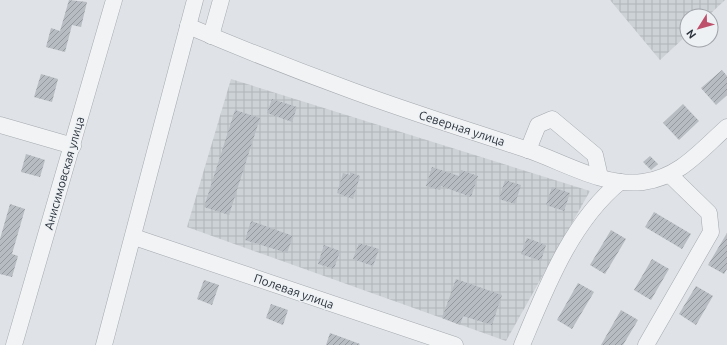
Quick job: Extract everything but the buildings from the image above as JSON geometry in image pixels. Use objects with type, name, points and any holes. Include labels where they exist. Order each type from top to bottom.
[{"type":"street","name":"Анисимовская улица","points":[[14,345],[114,0]]},
{"type":"street","points":[[104,345],[134,237],[195,0]]},
{"type":"street","points":[[211,36],[221,0]]},
{"type":"street","name":"Северная улица","points":[[188,26],[354,92],[528,150],[600,177],[620,182],[643,182],[670,175],[682,167],[727,127]]},
{"type":"street","points":[[528,150],[538,125],[552,119],[595,155],[600,177]]},
{"type":"street","points":[[0,125],[72,146]]},
{"type":"street","points":[[646,345],[711,232],[709,213],[670,175]]},
{"type":"street","points":[[522,345],[544,292],[574,237],[602,197],[620,182]]},
{"type":"street","name":"Полевая улица","points":[[134,237],[455,345]]},
{"type":"shaded area","points":[[610,0],[725,0],[716,8],[679,8],[679,42],[660,60]]},
{"type":"shaded area","points":[[231,79],[590,191],[506,341],[187,227]]}]
